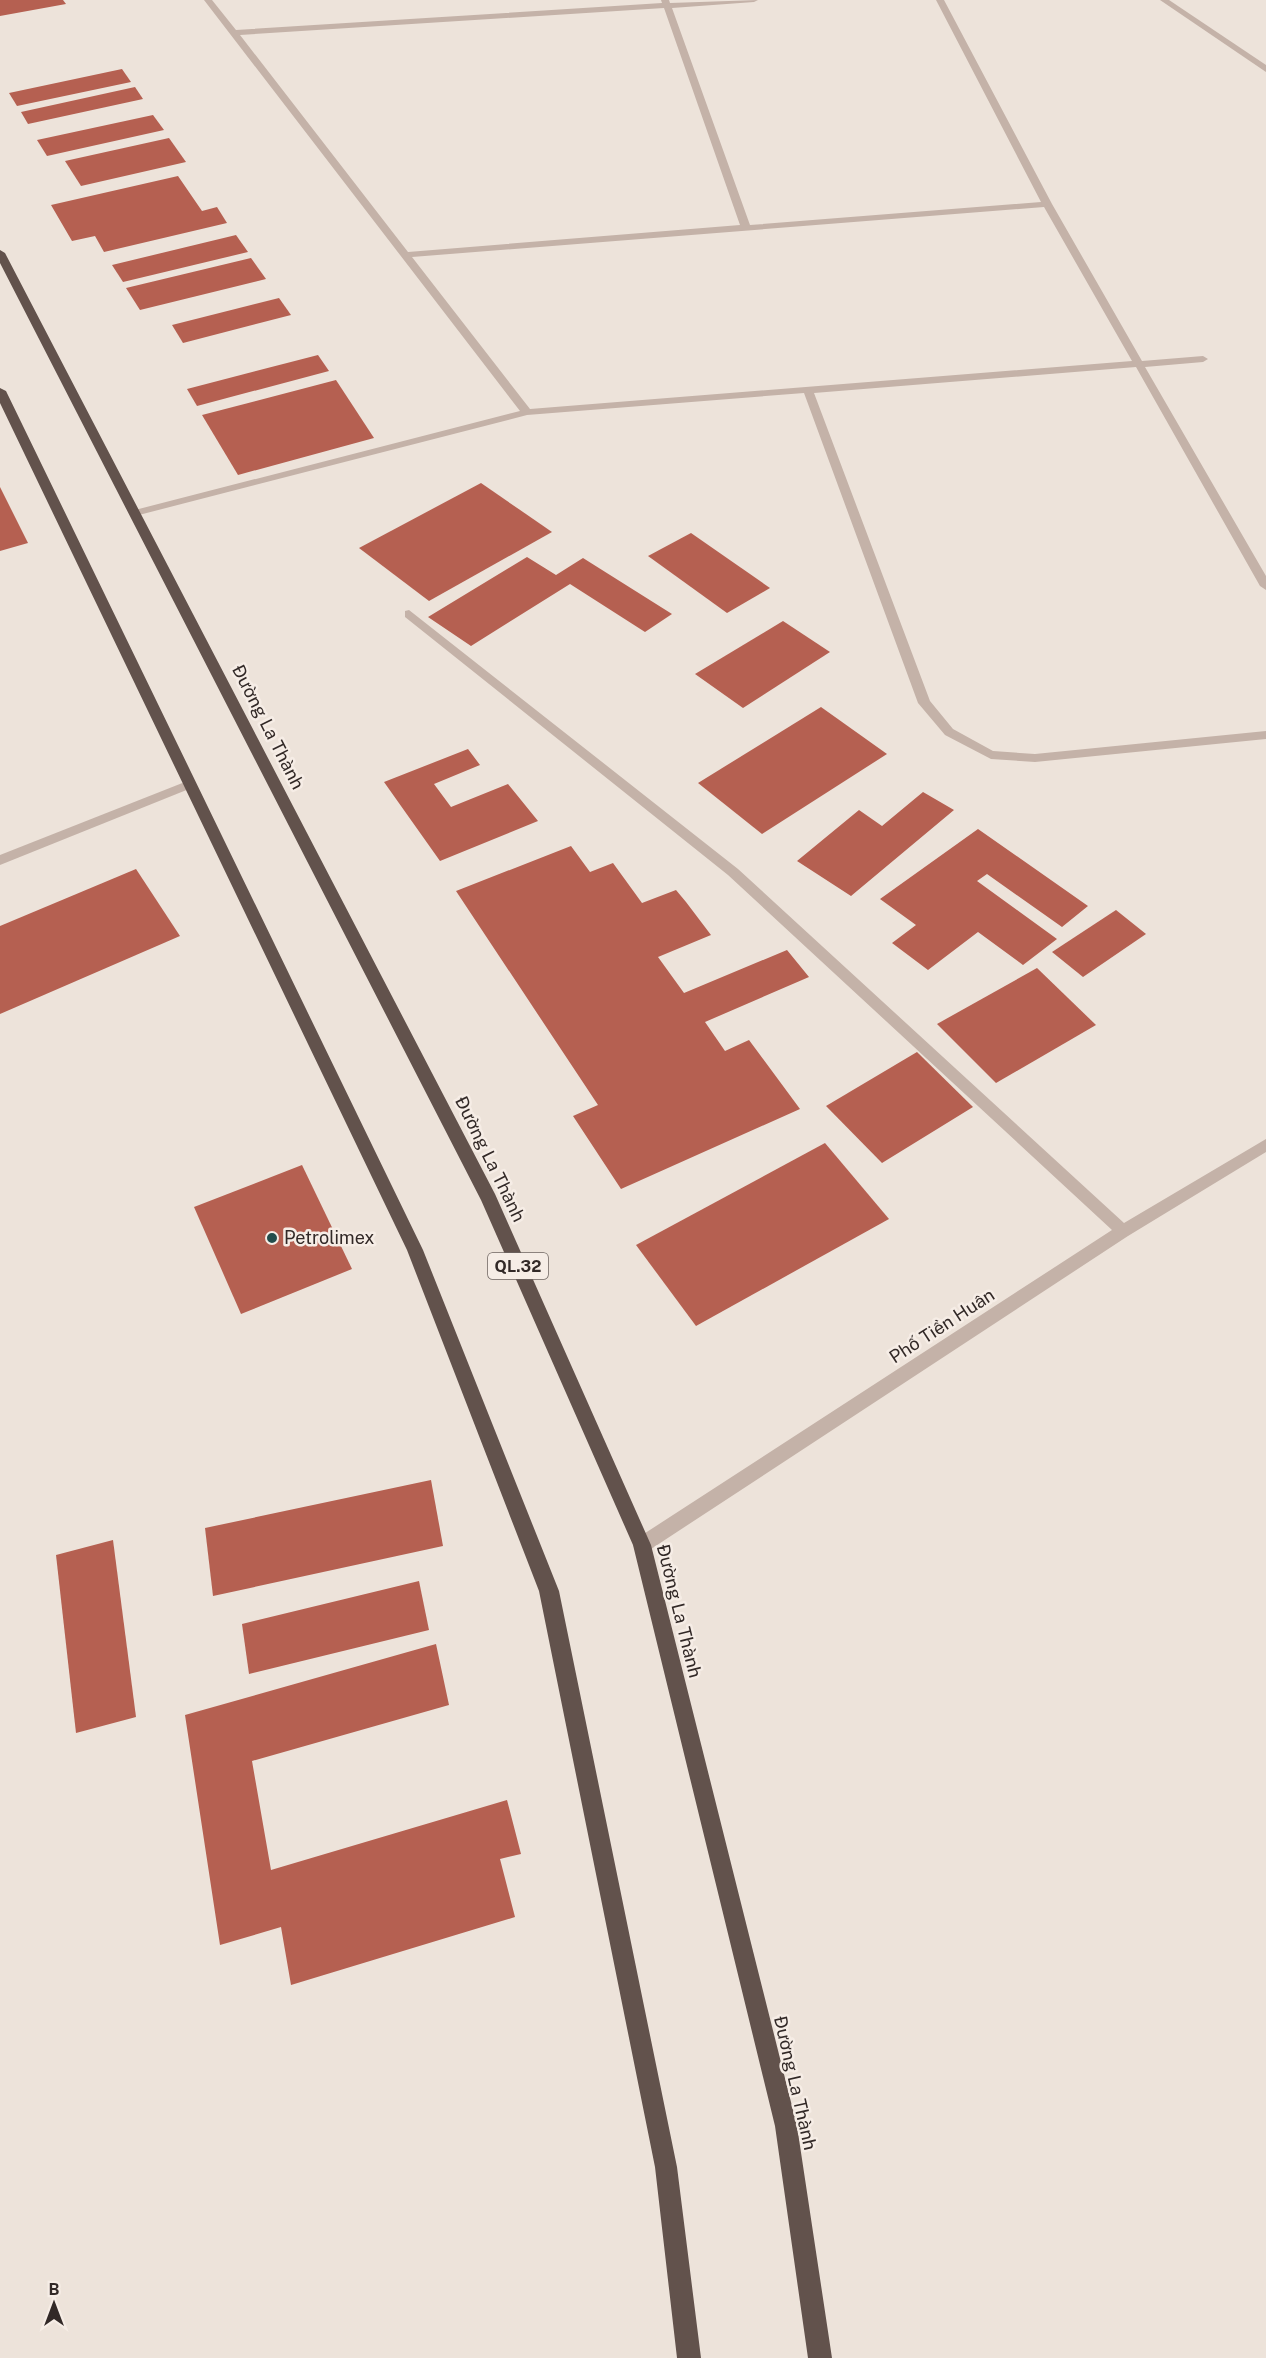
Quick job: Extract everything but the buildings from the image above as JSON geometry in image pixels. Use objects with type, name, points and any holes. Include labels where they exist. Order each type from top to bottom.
[{"type":"highway","name":"Đường La Thành","points":[[0,253],[489,1199],[642,1545],[786,2126],[820,2358]]},
{"type":"highway","points":[[0,390],[415,1250],[549,1591],[666,2168],[689,2358]]},
{"type":"street","points":[[208,0],[527,412]]},
{"type":"street","points":[[234,33],[666,3],[754,0]]},
{"type":"street","points":[[940,0],[1047,204],[1266,586]]},
{"type":"street","points":[[1164,0],[1266,69]]},
{"type":"street","points":[[666,3],[746,228]]},
{"type":"street","points":[[404,255],[1047,204]]},
{"type":"street","points":[[135,513],[527,412],[1203,359]]},
{"type":"street","points":[[808,390],[924,703],[950,732],[991,755],[1035,758],[1266,735]]},
{"type":"street","points":[[409,614],[732,872],[1123,1231]]},
{"type":"street","points":[[0,860],[190,784]]},
{"type":"street","name":"Phố Tiền Huân","points":[[642,1545],[1123,1231],[1266,1145]]},
{"type":"place","name":"Petrolimex","points":[[272,1238]]}]
